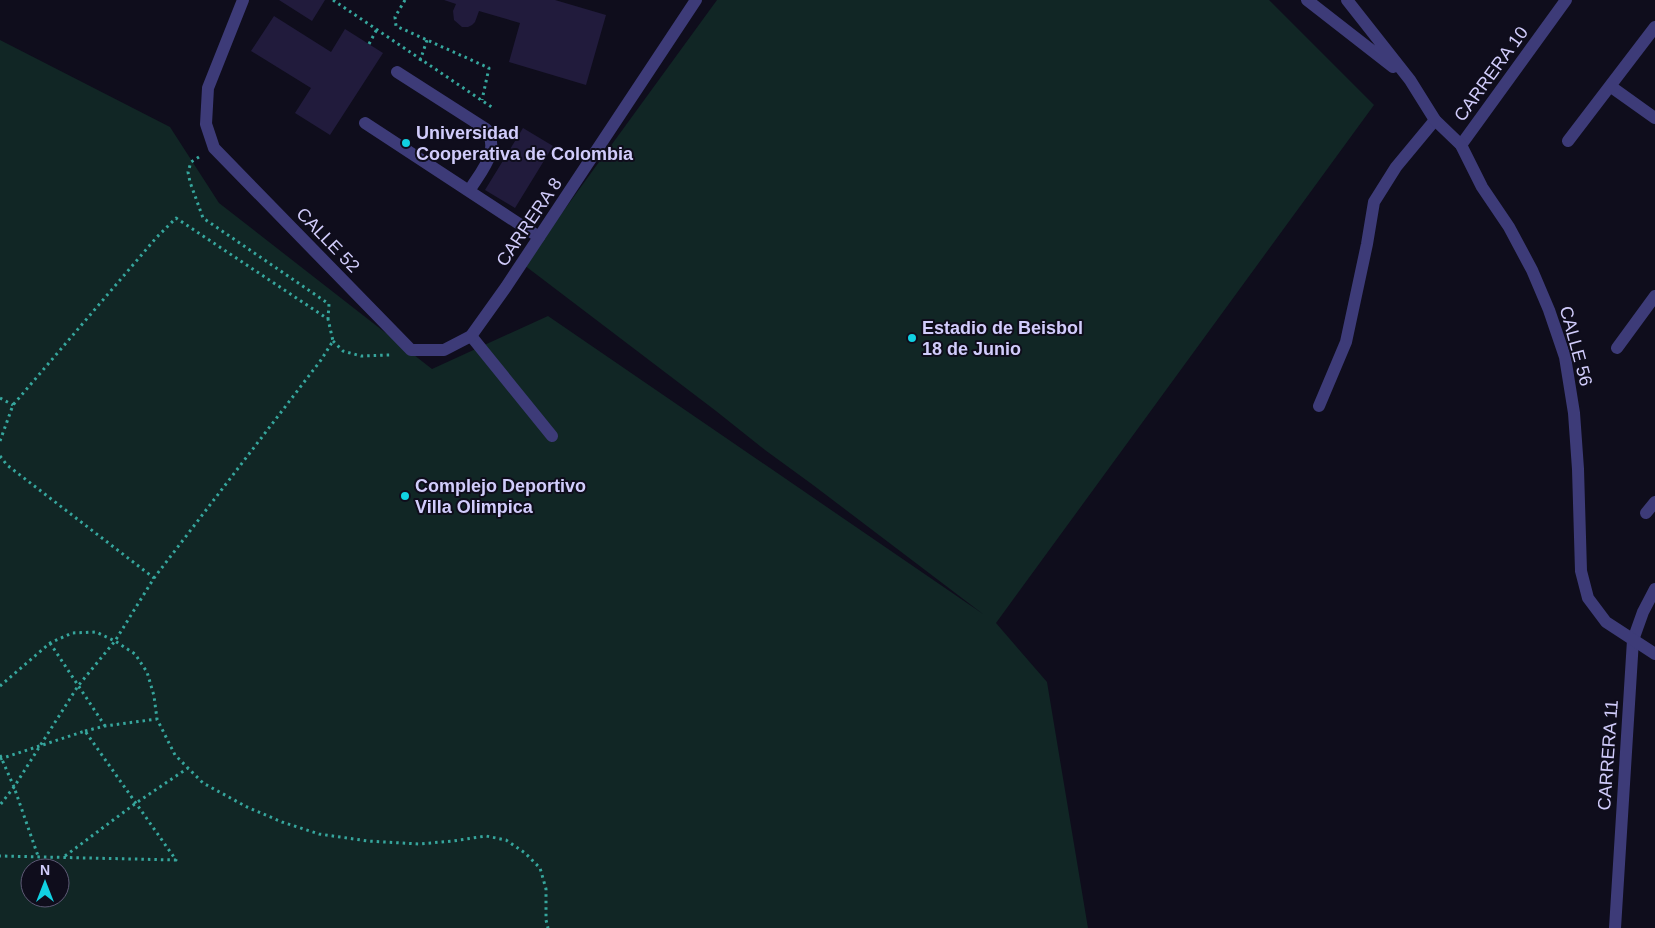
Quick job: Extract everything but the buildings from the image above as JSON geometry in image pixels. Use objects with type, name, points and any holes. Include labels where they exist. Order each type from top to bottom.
[{"type":"street","name":"CALLE 52","points":[[243,0],[208,88],[206,124],[214,148],[411,350]]},
{"type":"street","name":"CARRERA 8","points":[[411,350],[444,350],[471,336],[506,287],[696,0]]},
{"type":"street","name":"CALLE 56","points":[[1308,0],[1410,80]]},
{"type":"street","name":"CALLE 56","points":[[1346,0],[1410,80],[1435,120],[1461,145],[1482,187],[1509,227],[1532,270],[1549,310],[1565,357],[1574,413],[1578,469],[1581,571],[1588,598],[1606,622],[1655,654]]},
{"type":"street","name":"CARRERA 10","points":[[1461,145],[1566,0]]},
{"type":"street","points":[[1568,141],[1655,27]]},
{"type":"street","points":[[397,72],[486,129],[492,137],[493,149],[469,191]]},
{"type":"street","points":[[1610,86],[1655,118]]},
{"type":"street","points":[[1319,406],[1346,342],[1374,202],[1396,167],[1435,120]]},
{"type":"street","points":[[365,123],[539,237]]},
{"type":"street","points":[[1618,348],[1655,296]]},
{"type":"street","points":[[471,336],[552,436]]},
{"type":"street","points":[[1646,513],[1655,502]]},
{"type":"street","name":"CARRERA 11","points":[[1615,928],[1633,640],[1643,612],[1655,589]]},
{"type":"path","points":[[333,0],[494,108]]},
{"type":"path","points":[[405,0],[395,17],[396,26],[489,68],[482,100]]},
{"type":"path","points":[[369,44],[377,29]]},
{"type":"path","points":[[214,148],[191,162],[188,172],[203,218],[330,304],[328,319],[333,341],[343,351],[361,356],[386,356],[411,350]]},
{"type":"path","points":[[0,441],[13,406],[156,238],[176,218],[328,319]]},
{"type":"path","points":[[0,805],[14,787],[78,686],[115,641],[154,578],[321,360],[333,341]]},
{"type":"path","points":[[0,398],[13,406]]},
{"type":"path","points":[[0,456],[6,465],[154,578]]},
{"type":"path","points":[[0,686],[50,643],[72,633],[96,632],[135,654],[147,672],[154,696],[157,718],[175,755],[203,783],[247,807],[282,822],[319,834],[368,841],[418,844],[486,836],[506,840],[525,853],[540,868],[546,889],[546,920],[548,928]]},
{"type":"path","points":[[50,643],[105,726]]},
{"type":"path","points":[[38,856],[14,787],[1,757],[105,726],[157,718]]},
{"type":"path","points":[[0,856],[176,860],[85,731]]},
{"type":"path","points":[[65,856],[136,803],[188,768]]},
{"type":"green space","name":"Complejo Deportivo Villa Olimpica","points":[[717,0],[1269,0],[1374,105],[996,623],[1047,682],[1088,928],[0,928],[0,40],[170,127],[219,203],[432,369],[548,316],[983,614],[524,265]]},
{"type":"place","name":"Universidad Cooperativa de Colombia","points":[[406,143]]},
{"type":"place","name":"Estadio de Beisbol 18 de Junio","points":[[912,338]]},
{"type":"place","name":"Complejo Deportivo Villa Olimpica","points":[[405,496]]}]
